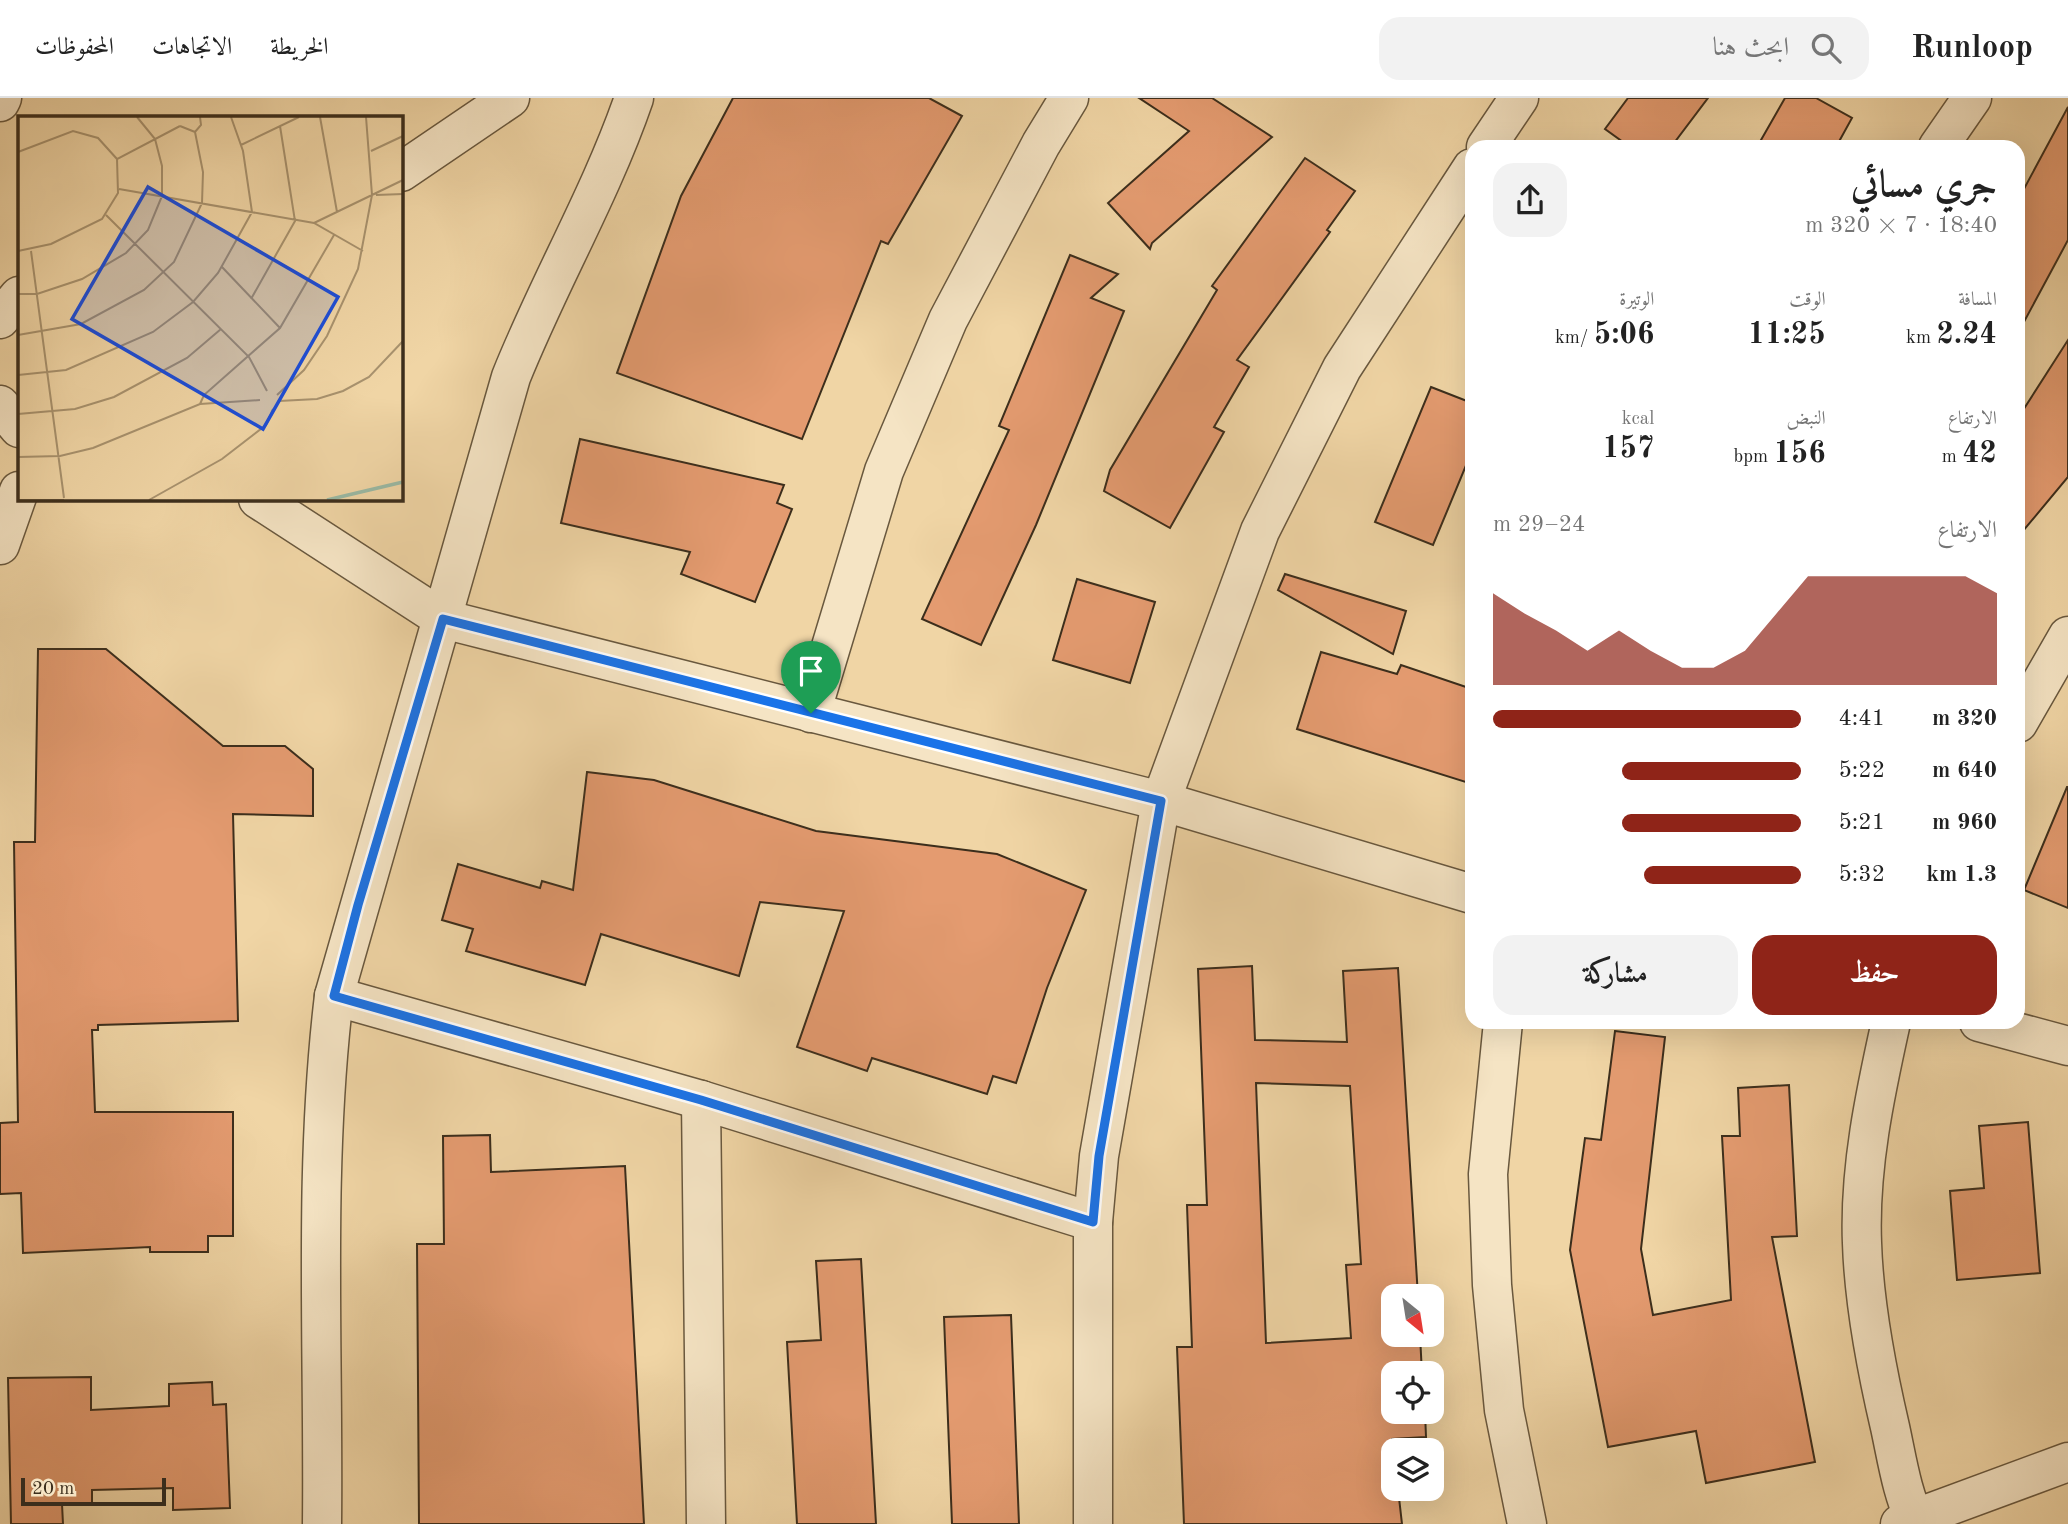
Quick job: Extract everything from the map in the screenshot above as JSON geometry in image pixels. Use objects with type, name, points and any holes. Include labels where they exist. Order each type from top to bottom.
[{"type":"street","points":[[402,171],[510,98]]},
{"type":"street","points":[[323,1524],[320,1268],[326,1064],[334,996],[511,377],[538,309],[620,139],[634,98]]},
{"type":"street","points":[[811,713],[889,458],[948,320],[1041,144],[1069,98]]},
{"type":"street","points":[[1491,140],[1518,98]]},
{"type":"street","points":[[1943,140],[1972,98]]},
{"type":"street","points":[[1093,1524],[1093,1222],[1099,1156],[1161,801],[1259,531],[1342,368],[1465,179]]},
{"type":"street","points":[[0,405],[18,427]]},
{"type":"street","points":[[0,545],[18,495]]},
{"type":"street","points":[[260,500],[443,619],[1161,801],[1465,892]]},
{"type":"street","points":[[2025,711],[2068,636]]},
{"type":"street","points":[[334,996],[701,1100],[1093,1222]]},
{"type":"street","points":[[1502,1029],[1488,1174],[1492,1285],[1504,1410],[1527,1524]]},
{"type":"street","points":[[1890,1029],[1864,1176],[1862,1242],[1869,1320],[1884,1403],[1911,1522],[2068,1462]]},
{"type":"street","points":[[2005,1029],[2068,1046]]},
{"type":"street","points":[[701,1100],[706,1524]]},
{"type":"building","points":[[733,98],[929,98],[962,116],[888,244],[881,241],[802,439],[617,373],[681,196]]},
{"type":"building","points":[[1139,98],[1212,98],[1272,137],[1152,243],[1150,249],[1108,203],[1189,131]]},
{"type":"building","points":[[1628,98],[1708,98],[1676,140],[1620,140],[1605,129]]},
{"type":"building","points":[[1785,98],[1816,98],[1852,118],[1840,140],[1761,140]]},
{"type":"building","points":[[2068,107],[2068,240],[2025,320],[2025,187]]},
{"type":"building","points":[[1305,158],[1355,191],[1327,230],[1330,232],[1237,360],[1249,367],[1214,427],[1224,432],[1170,528],[1104,491],[1110,470],[1217,290],[1212,286]]},
{"type":"building","points":[[1070,255],[1118,274],[1091,298],[1124,311],[1036,525],[981,645],[922,619],[1009,430],[999,426]]},
{"type":"building","points":[[2068,340],[2068,477],[2025,529],[2025,407]]},
{"type":"building","points":[[1431,387],[1465,400],[1465,468],[1433,545],[1375,522]]},
{"type":"building","points":[[580,439],[784,485],[777,503],[792,509],[755,602],[681,574],[690,552],[561,523]]},
{"type":"building","points":[[1285,574],[1406,611],[1393,654],[1278,590]]},
{"type":"building","points":[[1077,579],[1155,602],[1130,683],[1053,660]]},
{"type":"building","points":[[38,649],[106,649],[223,746],[285,746],[313,769],[313,816],[233,814],[238,1021],[98,1025],[98,1030],[92,1030],[95,1112],[233,1112],[233,1236],[208,1236],[208,1252],[150,1252],[150,1247],[23,1253],[21,1193],[0,1194],[0,1123],[18,1122],[14,842],[35,842]]},
{"type":"building","points":[[1321,652],[1397,674],[1401,665],[1465,687],[1465,782],[1297,729]]},
{"type":"building","points":[[587,772],[654,780],[816,831],[997,854],[1086,890],[1047,988],[1016,1083],[993,1076],[987,1094],[872,1058],[867,1071],[797,1047],[844,911],[760,902],[739,976],[601,934],[585,985],[466,951],[473,929],[442,920],[458,864],[540,888],[542,881],[573,890]]},
{"type":"building","points":[[2068,787],[2068,908],[2025,890]]},
{"type":"building","points":[[1252,966],[1255,1040],[1347,1042],[1343,971],[1398,968],[1417,1284],[1381,1284],[1381,1348],[1421,1348],[1421,1361],[1381,1361],[1381,1424],[1425,1424],[1426,1437],[1381,1438],[1381,1501],[1399,1501],[1402,1524],[1184,1524],[1177,1347],[1192,1347],[1187,1205],[1207,1205],[1198,969]],"holes":[[[1256,1083],[1350,1086],[1361,1264],[1346,1265],[1351,1338],[1266,1343]]]},
{"type":"building","points":[[1615,1031],[1665,1037],[1641,1249],[1653,1315],[1731,1300],[1722,1136],[1740,1136],[1738,1088],[1789,1085],[1797,1236],[1772,1237],[1815,1462],[1706,1483],[1696,1431],[1608,1447],[1570,1250],[1585,1138],[1601,1140]]},
{"type":"building","points":[[2028,1122],[2040,1273],[1957,1280],[1950,1191],[1984,1188],[1979,1126]]},
{"type":"building","points":[[490,1135],[491,1172],[625,1166],[644,1524],[419,1524],[417,1244],[444,1244],[443,1136]]},
{"type":"building","points":[[861,1259],[876,1524],[797,1524],[787,1342],[821,1340],[816,1261]]},
{"type":"building","points":[[1011,1315],[1019,1524],[952,1524],[944,1317]]},
{"type":"building","points":[[91,1377],[91,1410],[169,1406],[169,1384],[212,1382],[213,1405],[226,1404],[230,1508],[173,1510],[173,1488],[92,1490],[92,1503],[62,1504],[63,1524],[11,1524],[8,1378]]},
{"type":"route","points":[[443,619],[811,713],[1161,801],[1099,1156],[1093,1222],[701,1100],[334,996],[358,905],[443,619]]}]
